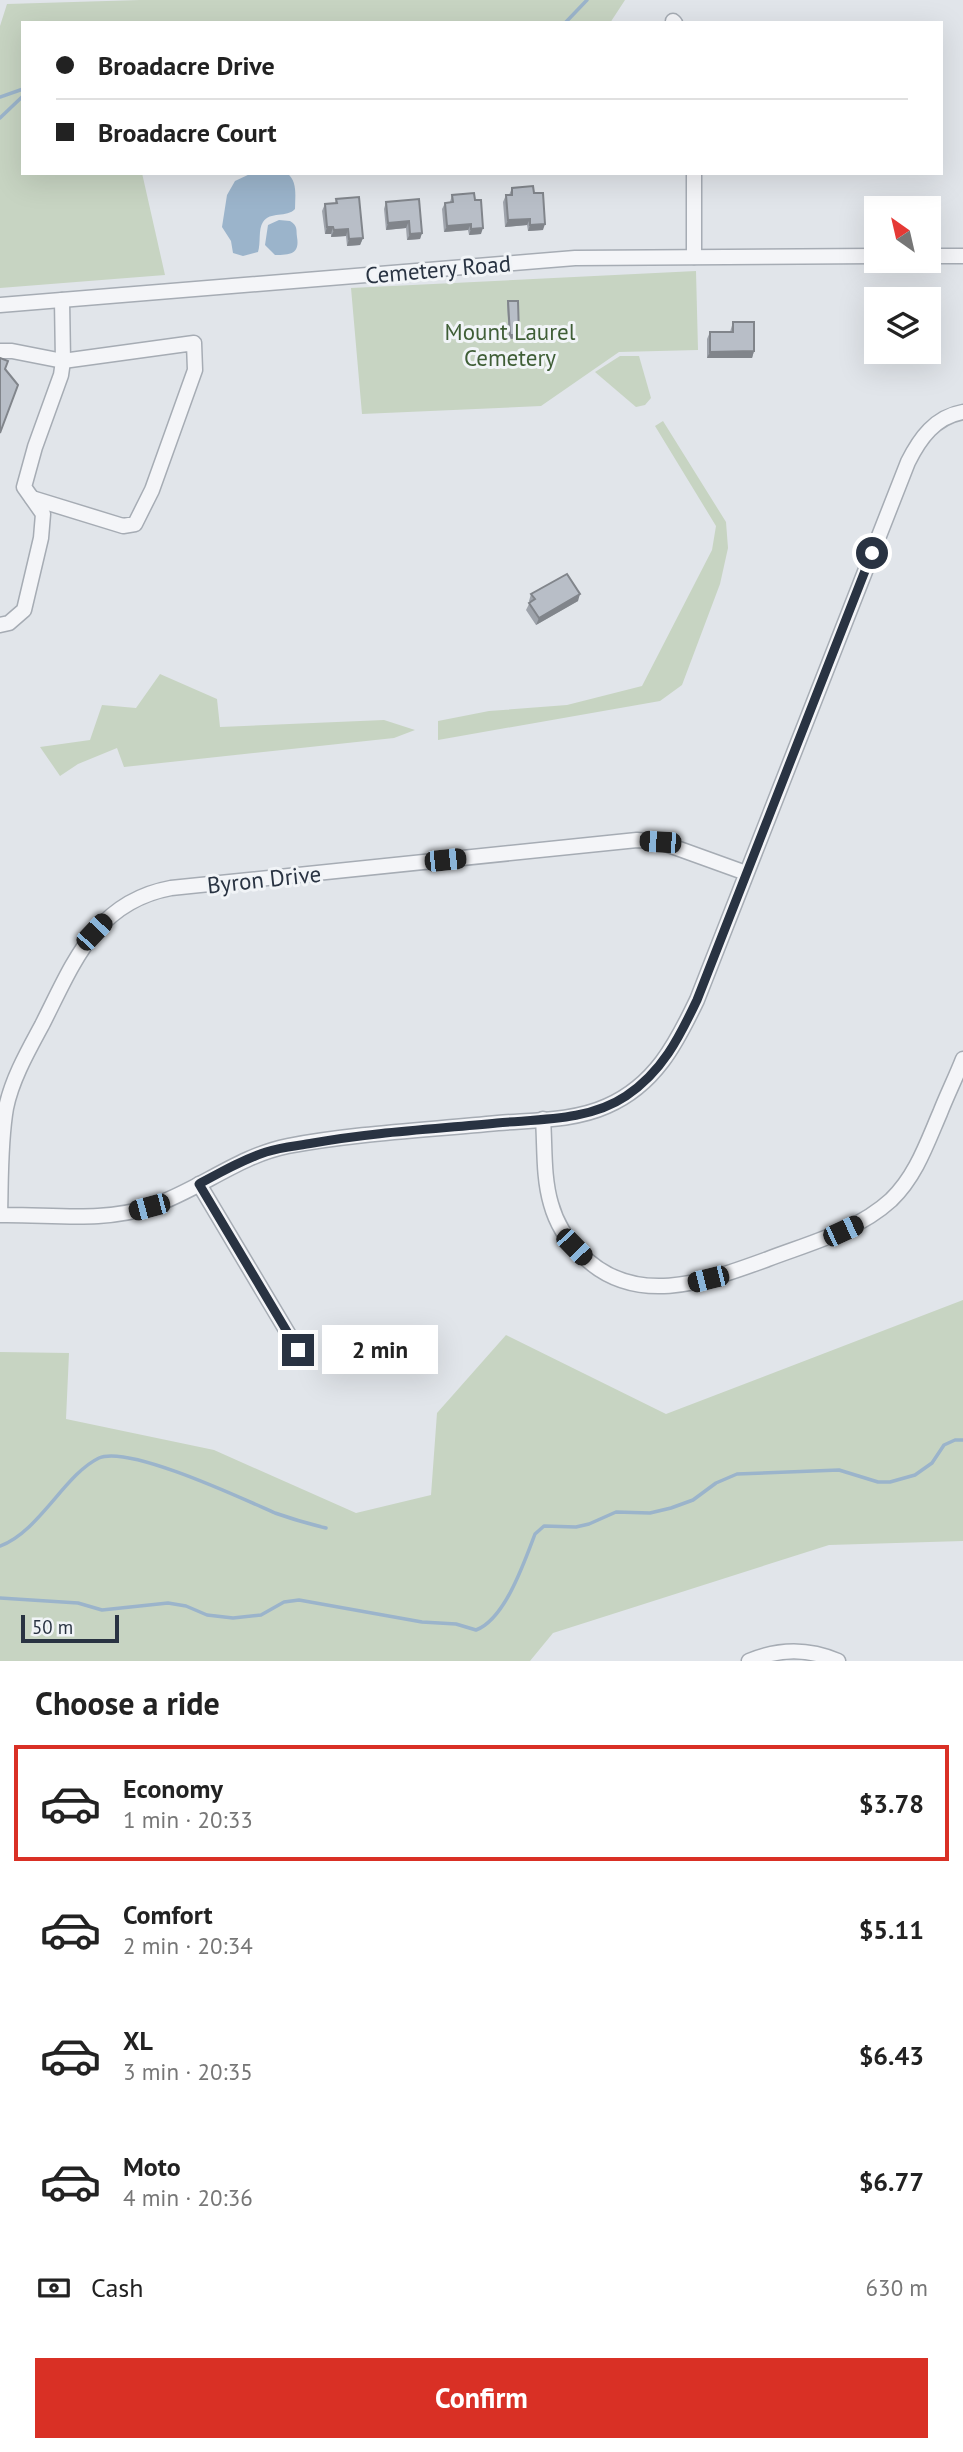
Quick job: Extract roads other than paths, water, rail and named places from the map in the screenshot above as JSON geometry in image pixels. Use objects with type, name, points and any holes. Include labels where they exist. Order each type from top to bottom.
[{"type":"street","points":[[694,175],[694,257]]},
{"type":"street","points":[[942,256],[963,256]]},
{"type":"street","name":"Cemetery Road","points":[[0,305],[575,258],[864,257]]},
{"type":"street","points":[[0,625],[9,623],[24,610],[41,538],[43,514],[24,487],[35,447],[61,375],[62,300]]},
{"type":"street","points":[[0,351],[63,361],[194,343],[195,370],[152,490],[135,524],[123,526],[32,498]]},
{"type":"street","points":[[0,1215],[87,1216],[129,1212],[169,1199],[245,1160],[287,1146],[351,1136],[564,1117],[605,1107],[624,1098],[656,1072],[679,1037],[697,1000],[908,462],[928,431],[941,420],[963,412]]},
{"type":"street","name":"Byron Drive","points":[[0,1215],[3,1125],[17,1076],[81,948],[107,919],[137,898],[171,888],[636,840],[660,842],[746,873]]},
{"type":"street","points":[[543,1119],[550,1202],[555,1217],[574,1247],[600,1271],[617,1280],[634,1285],[671,1286],[708,1279],[748,1266],[843,1231],[877,1211],[892,1198],[916,1167],[963,1059]]},
{"type":"street","points":[[199,1184],[298,1350]]},
{"type":"street","points":[[749,1661],[774,1652],[790,1650],[822,1654],[838,1661]]},
{"type":"water","points":[[248,175],[289,175],[295,194],[295,209],[266,219],[261,228],[258,252],[243,256],[233,253],[231,241],[222,227],[227,195],[235,181]]},
{"type":"water","points":[[279,220],[290,221],[296,228],[297,247],[289,254],[275,255],[265,245],[268,225]]},
{"type":"waterway","points":[[567,21],[587,0]]},
{"type":"waterway","points":[[0,97],[21,90]]},
{"type":"waterway","points":[[0,118],[21,98]]},
{"type":"waterway","points":[[0,1598],[78,1603],[102,1610],[168,1603],[186,1606],[207,1615],[233,1618],[261,1615],[284,1602],[299,1600],[422,1622],[456,1624],[476,1630],[486,1624],[505,1602],[535,1534],[544,1526],[576,1527],[616,1512],[650,1513],[671,1508],[693,1500],[716,1483],[737,1474],[839,1470],[878,1482],[890,1482],[915,1475],[932,1463],[944,1445],[963,1440]]},
{"type":"waterway","points":[[0,1546],[27,1529],[87,1466],[99,1458],[114,1456],[135,1459],[186,1475],[275,1513],[326,1528]]},
{"type":"park label","name":"Mount Laurel Cemetery","points":[[510,344]]}]
